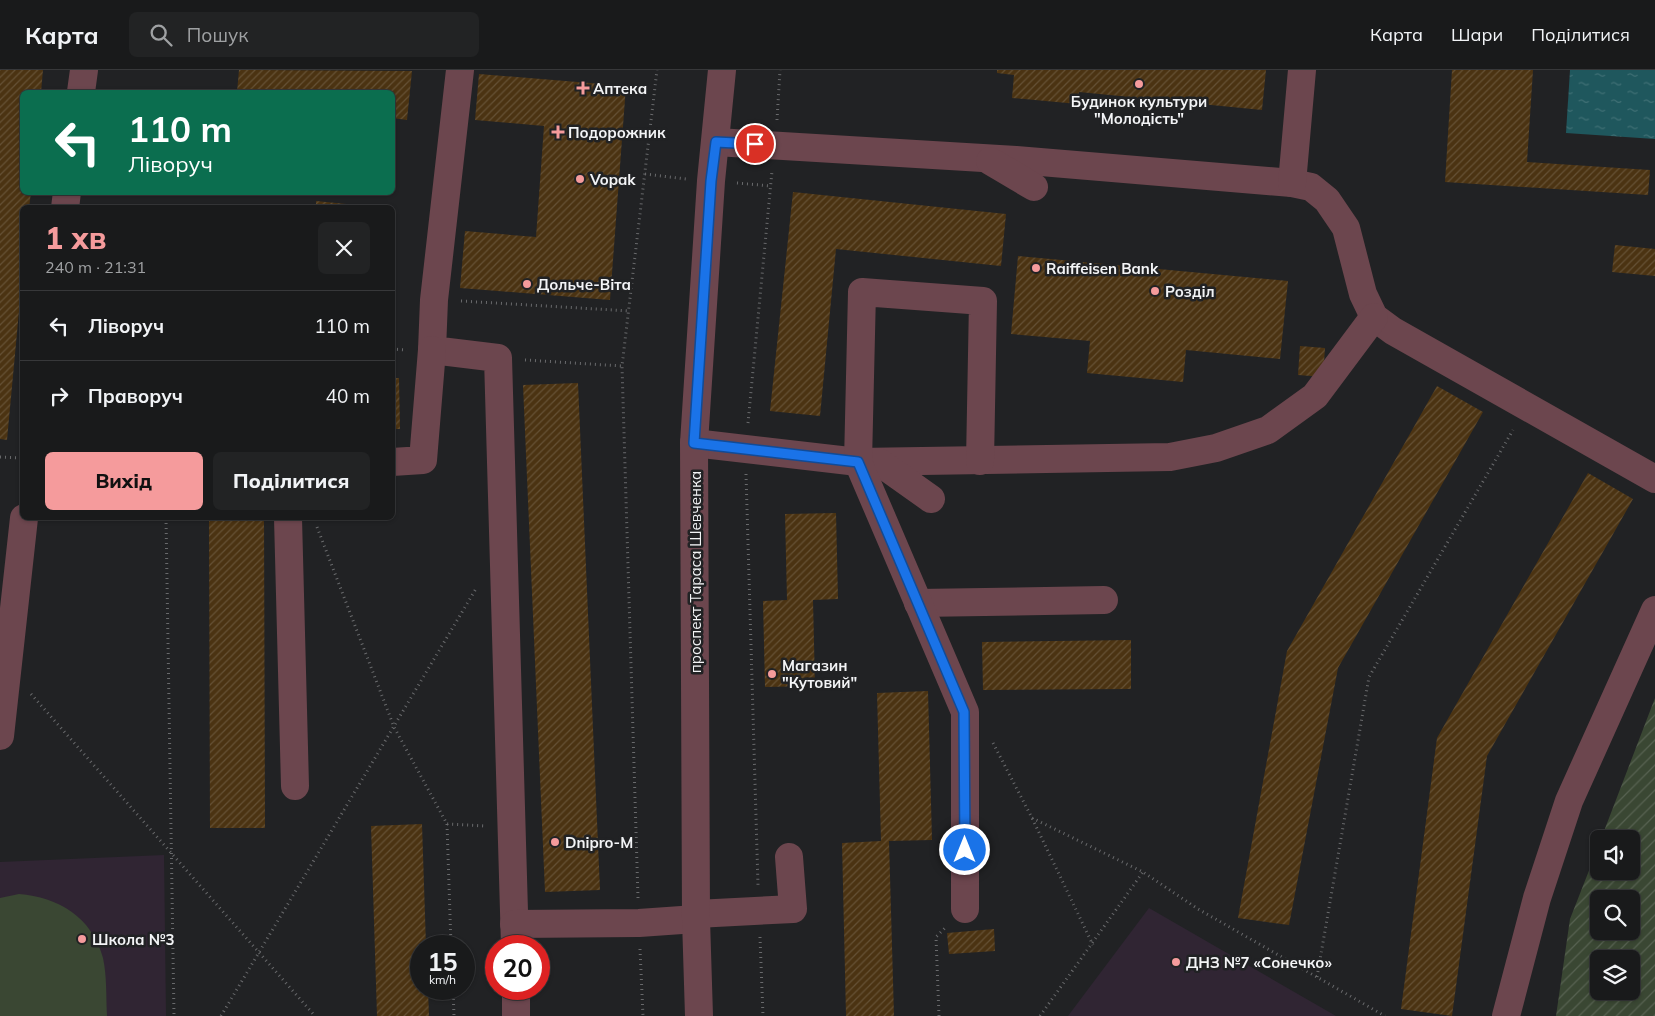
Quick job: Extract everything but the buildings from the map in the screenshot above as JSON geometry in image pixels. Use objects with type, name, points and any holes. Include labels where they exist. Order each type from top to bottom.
[{"type":"street","points":[[81,90],[84,70]]},
{"type":"street","points":[[395,462],[423,460],[434,300],[460,70]]},
{"type":"street","name":"проспект Тараса Шевченка","points":[[700,1016],[696,917],[694,443],[711,181],[722,70]]},
{"type":"street","points":[[1292,183],[1302,70]]},
{"type":"street","points":[[716,142],[986,158],[1292,183],[1311,187],[1327,200],[1346,228],[1363,294],[1374,317],[1393,331],[1655,480]]},
{"type":"street","points":[[986,158],[1034,187]]},
{"type":"street","points":[[965,909],[964,712],[918,603],[868,462],[862,292],[983,301],[980,461]]},
{"type":"street","points":[[694,443],[868,462],[1170,458],[1216,448],[1268,430],[1315,396],[1374,317]]},
{"type":"street","points":[[432,350],[498,358],[514,935],[793,909],[789,857]]},
{"type":"street","points":[[868,462],[931,500]]},
{"type":"street","points":[[0,736],[24,520]]},
{"type":"street","points":[[288,520],[295,786]]},
{"type":"street","points":[[918,603],[1104,600]]},
{"type":"street","points":[[1506,1016],[1537,898],[1568,801],[1655,610]]},
{"type":"street","points":[[516,1000],[516,1016]]},
{"type":"path","points":[[642,1016],[622,366],[630,311],[656,70]]},
{"type":"path","points":[[763,1016],[746,449],[775,145],[780,70]]},
{"type":"path","points":[[645,174],[686,179]]},
{"type":"path","points":[[733,183],[771,186]]},
{"type":"path","points":[[434,300],[630,311]]},
{"type":"path","points":[[498,358],[622,366]]},
{"type":"path","points":[[1317,977],[1369,676],[1526,408]]},
{"type":"path","points":[[0,457],[20,458]]},
{"type":"path","points":[[166,520],[174,1016]]},
{"type":"path","points":[[316,526],[394,727],[447,824],[452,935]]},
{"type":"path","points":[[222,1016],[478,584]]},
{"type":"path","points":[[8,668],[315,1016]]},
{"type":"path","points":[[964,712],[983,726],[1032,818],[1093,945]]},
{"type":"path","points":[[1032,818],[1143,872],[1198,909],[1385,1016]]},
{"type":"path","points":[[447,824],[512,828]]},
{"type":"path","points":[[1040,1016],[1093,945],[1143,872]]},
{"type":"path","points":[[939,1016],[936,937],[965,909]]},
{"type":"path","points":[[453,1000],[454,1016]]},
{"type":"shaded area","name":"Школа №3","points":[[164,855],[166,1016],[0,1016],[0,862]]},
{"type":"shaded area","name":"ДНЗ №7 «Сонечко»","points":[[1149,908],[1336,1016],[1068,1016]]},
{"type":"green space","points":[[1655,698],[1655,1016],[1556,1016],[1570,919],[1590,868],[1590,880],[1640,880],[1640,830],[1604,830]]},
{"type":"green space","points":[[19,894],[33,896],[60,905],[82,921],[91,931],[103,958],[106,979],[107,1016],[0,1016],[0,898]]},
{"type":"water","points":[[1570,70],[1655,70],[1655,139],[1566,133]]},
{"type":"place","name":"Будинок культури \"Молодість\"","points":[[1139,84]]},
{"type":"place","name":"Аптека","points":[[583,88]]},
{"type":"place","name":"Подорожник","points":[[558,132]]},
{"type":"place","name":"Vopak","points":[[580,179]]},
{"type":"place","name":"Raiffeisen Bank","points":[[1036,268]]},
{"type":"place","name":"Дольче-Віта","points":[[527,284]]},
{"type":"place","name":"Розділ","points":[[1155,291]]},
{"type":"place","name":"Магазин \"Кутовий\"","points":[[772,674]]},
{"type":"place","name":"Dnipro-M","points":[[555,842]]},
{"type":"place","name":"Школа №3","points":[[82,939]]},
{"type":"place","name":"ДНЗ №7 «Сонечко»","points":[[1176,962]]},
{"type":"route","points":[[755,144],[716,142],[711,181],[694,443],[858,462],[964,712],[965,850]]}]
